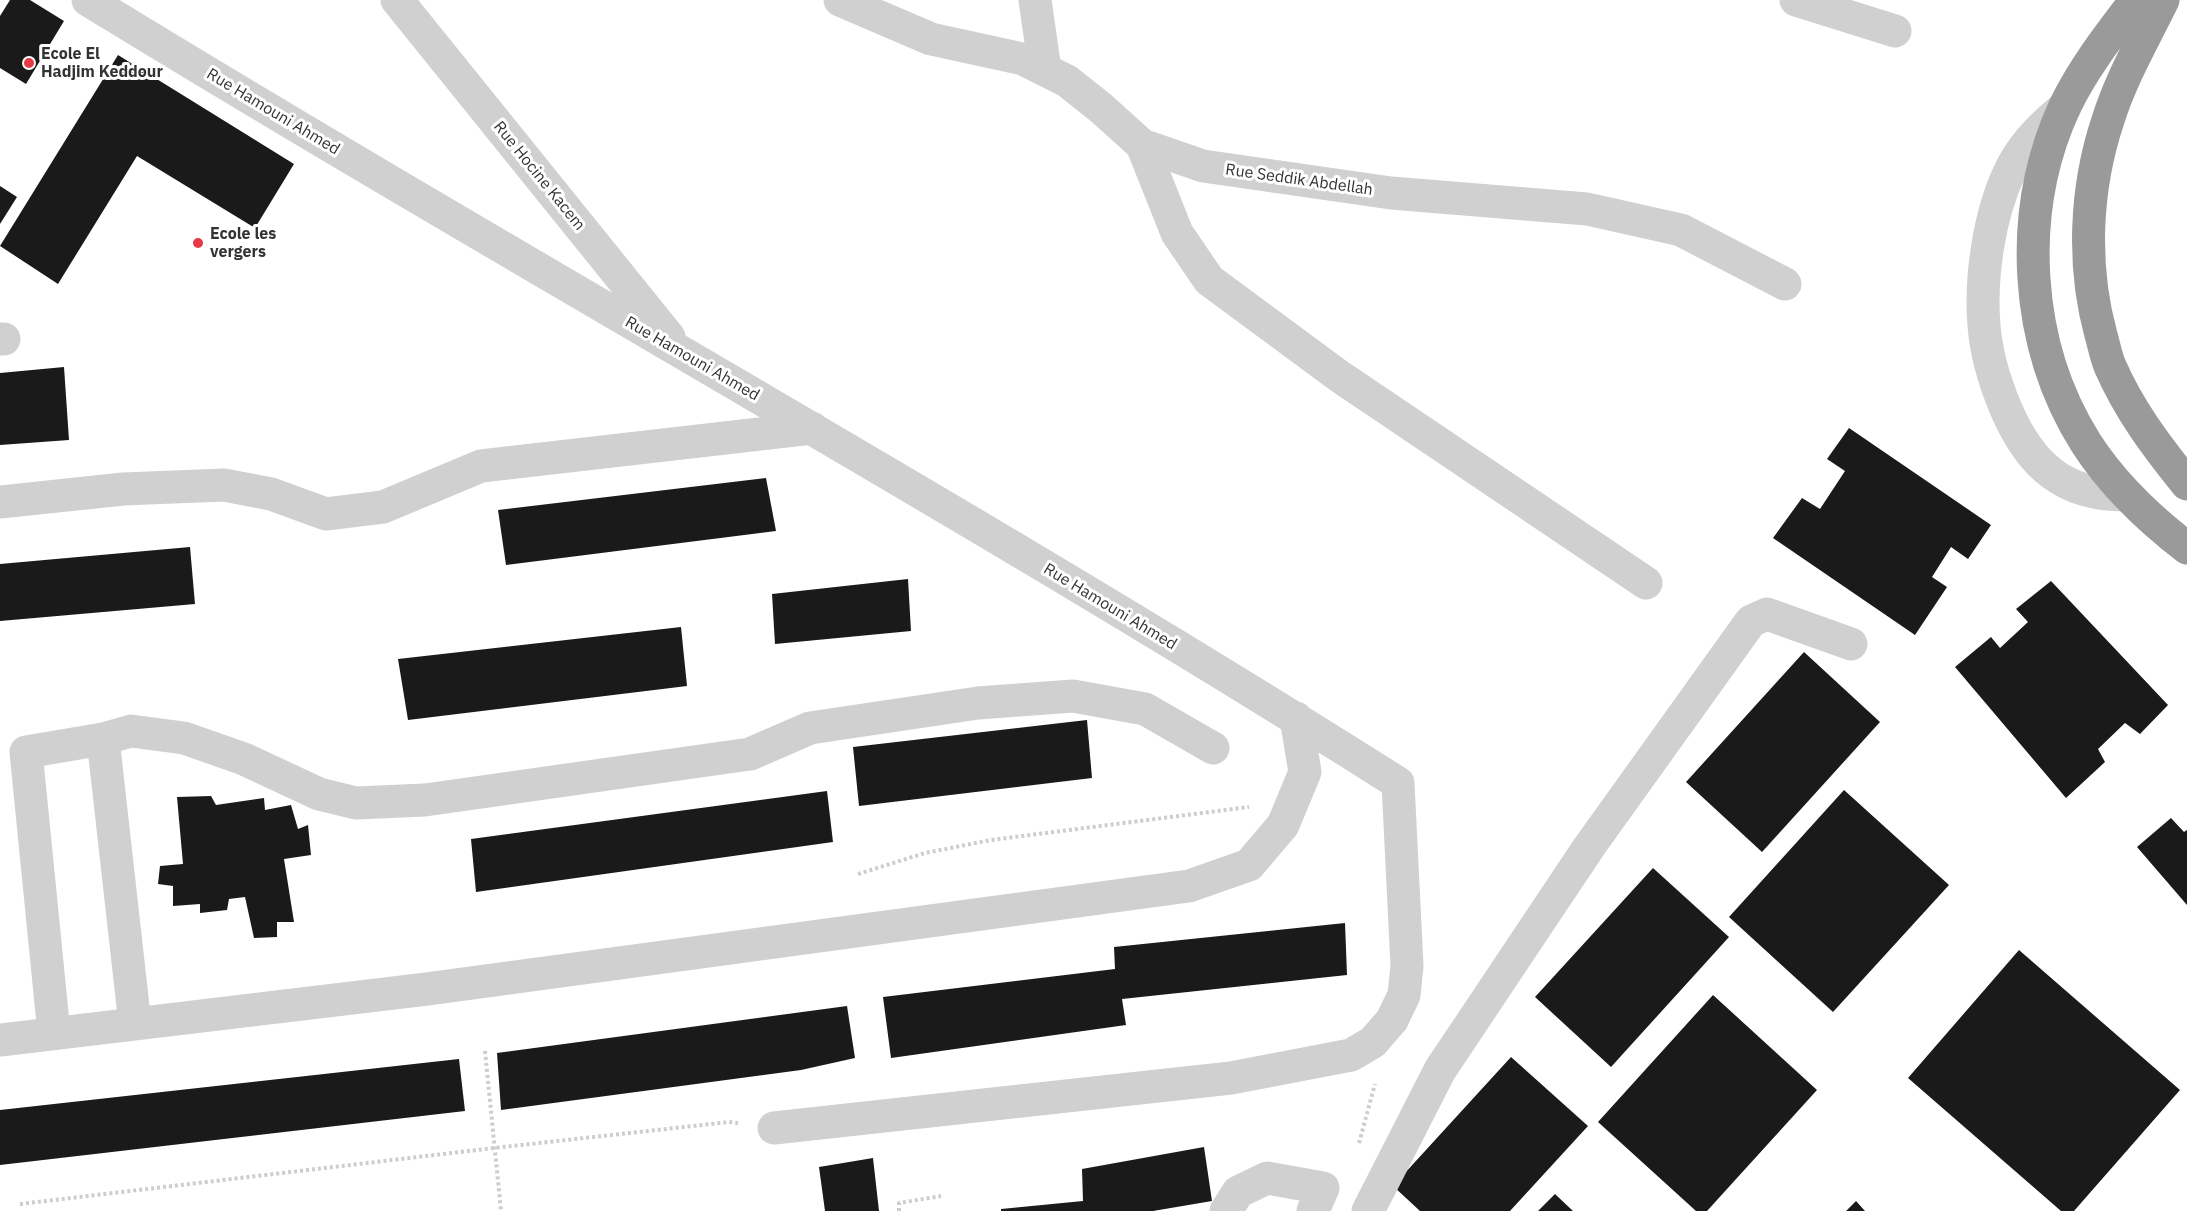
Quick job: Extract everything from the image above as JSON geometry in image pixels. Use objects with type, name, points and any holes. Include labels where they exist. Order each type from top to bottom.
[{"type":"highway","points":[[2136,0],[2089,63],[2065,107],[2047,154],[2036,203],[2032,253],[2036,303],[2046,352],[2063,399],[2086,444],[2127,495],[2151,520],[2187,548]]},
{"type":"highway","points":[[2163,0],[2127,73],[2108,119],[2095,167],[2089,217],[2089,267],[2096,316],[2109,364],[2137,417],[2159,450],[2187,484]]},
{"type":"street","name":"Rue Hamouni Ahmed","points":[[88,0],[245,96],[812,428],[1296,718],[1398,783],[1407,966],[1404,995],[1392,1020],[1373,1042],[1351,1055],[1231,1078],[774,1128]]},
{"type":"street","name":"Rue Hocine Kacem","points":[[398,0],[681,353]]},
{"type":"street","name":"Rue Seddik Abdellah","points":[[840,0],[931,39],[1023,59],[1067,81],[1142,145],[1203,166],[1391,193],[1597,212],[1682,230],[1785,284]]},
{"type":"street","points":[[1035,0],[1046,70]]},
{"type":"street","points":[[1796,0],[1895,31]]},
{"type":"street","points":[[2065,107],[2033,136],[2009,172],[1986,259],[1983,292],[1984,326],[1999,392],[2012,423],[2030,453],[2042,466],[2072,486],[2090,493],[2109,496],[2127,495]]},
{"type":"street","points":[[1142,145],[1177,232],[1209,280],[1339,376],[1646,583]]},
{"type":"street","points":[[0,502],[123,489],[224,485],[271,494],[326,514],[383,507],[481,466],[812,428]]},
{"type":"street","points":[[1368,1211],[1440,1070],[1589,847],[1751,621],[1767,614],[1851,644]]},
{"type":"street","points":[[54,1033],[26,752],[103,739],[131,731],[184,738],[244,759],[319,794],[356,803],[425,800],[750,754],[810,728],[978,703],[1073,696],[1145,709],[1213,748]]},
{"type":"street","points":[[0,1040],[428,989],[1189,886],[1249,865],[1283,825],[1305,772],[1296,718]]},
{"type":"street","points":[[103,739],[135,1024]]},
{"type":"street","points":[[1226,1211],[1238,1192],[1267,1178],[1318,1199]]},
{"type":"path","points":[[858,874],[925,853],[991,840],[1293,801]]},
{"type":"path","points":[[484,1051],[501,1211]]},
{"type":"path","points":[[1359,1144],[1377,1076]]},
{"type":"path","points":[[20,1204],[729,1122],[774,1128]]},
{"type":"path","points":[[899,1211],[899,1203],[941,1196]]},
{"type":"building","points":[[10,0],[30,0],[64,21],[26,84],[0,68],[0,16]]},
{"type":"building","points":[[118,55],[294,164],[255,228],[137,156],[58,284],[0,246]]},
{"type":"building","points":[[0,186],[17,197],[0,224]]},
{"type":"building","points":[[64,367],[69,440],[0,445],[0,373]]},
{"type":"building","points":[[1849,428],[1991,525],[1968,559],[1951,547],[1932,577],[1947,587],[1915,635],[1773,538],[1802,498],[1820,509],[1845,471],[1827,459]]},
{"type":"building","points":[[766,478],[776,531],[506,565],[498,510]]},
{"type":"building","points":[[190,547],[195,604],[0,621],[0,564]]},
{"type":"building","points":[[908,579],[911,631],[775,644],[772,594]]},
{"type":"building","points":[[2051,581],[2168,705],[2140,734],[2125,723],[2098,749],[2105,762],[2066,798],[1955,667],[1991,637],[2000,648],[2028,622],[2016,609]]},
{"type":"building","points":[[681,627],[687,686],[408,720],[398,659]]},
{"type":"building","points":[[1804,652],[1880,722],[1762,852],[1686,782]]},
{"type":"building","points":[[1087,720],[1092,778],[859,806],[853,747]]},
{"type":"building","points":[[1844,790],[1949,885],[1833,1012],[1729,917]]},
{"type":"building","points":[[827,791],[833,842],[476,892],[471,839]]},
{"type":"building","points":[[211,796],[216,805],[264,798],[265,810],[291,805],[298,829],[308,825],[311,855],[284,859],[294,922],[277,922],[277,937],[254,938],[245,897],[229,899],[227,910],[200,913],[200,904],[173,906],[173,886],[158,884],[160,866],[183,864],[177,797]]},
{"type":"building","points":[[2171,818],[2184,832],[2187,830],[2187,905],[2137,847]]},
{"type":"building","points":[[1653,868],[1729,937],[1611,1067],[1535,997]]},
{"type":"building","points":[[1345,923],[1347,975],[1122,999],[1126,1025],[891,1058],[883,997],[1115,969],[1114,947]]},
{"type":"building","points":[[2019,950],[2180,1090],[2074,1211],[2061,1211],[1908,1078]]},
{"type":"building","points":[[1713,995],[1817,1090],[1707,1211],[1696,1211],[1598,1122]]},
{"type":"building","points":[[847,1006],[855,1058],[801,1070],[501,1110],[497,1053]]},
{"type":"building","points":[[1511,1057],[1588,1126],[1510,1211],[1420,1211],[1393,1186]]},
{"type":"building","points":[[459,1059],[465,1111],[0,1165],[0,1110]]},
{"type":"building","points":[[1204,1147],[1212,1201],[1153,1211],[1001,1211],[1001,1209],[1083,1201],[1082,1169]]},
{"type":"building","points":[[873,1158],[879,1211],[825,1211],[819,1167]]},
{"type":"building","points":[[1555,1194],[1573,1211],[1538,1211]]},
{"type":"building","points":[[1856,1201],[1865,1211],[1846,1211]]},
{"type":"place","name":"Ecole El Hadjim Keddour","points":[[29,63]]},
{"type":"place","name":"Ecole les vergers","points":[[198,243]]}]
